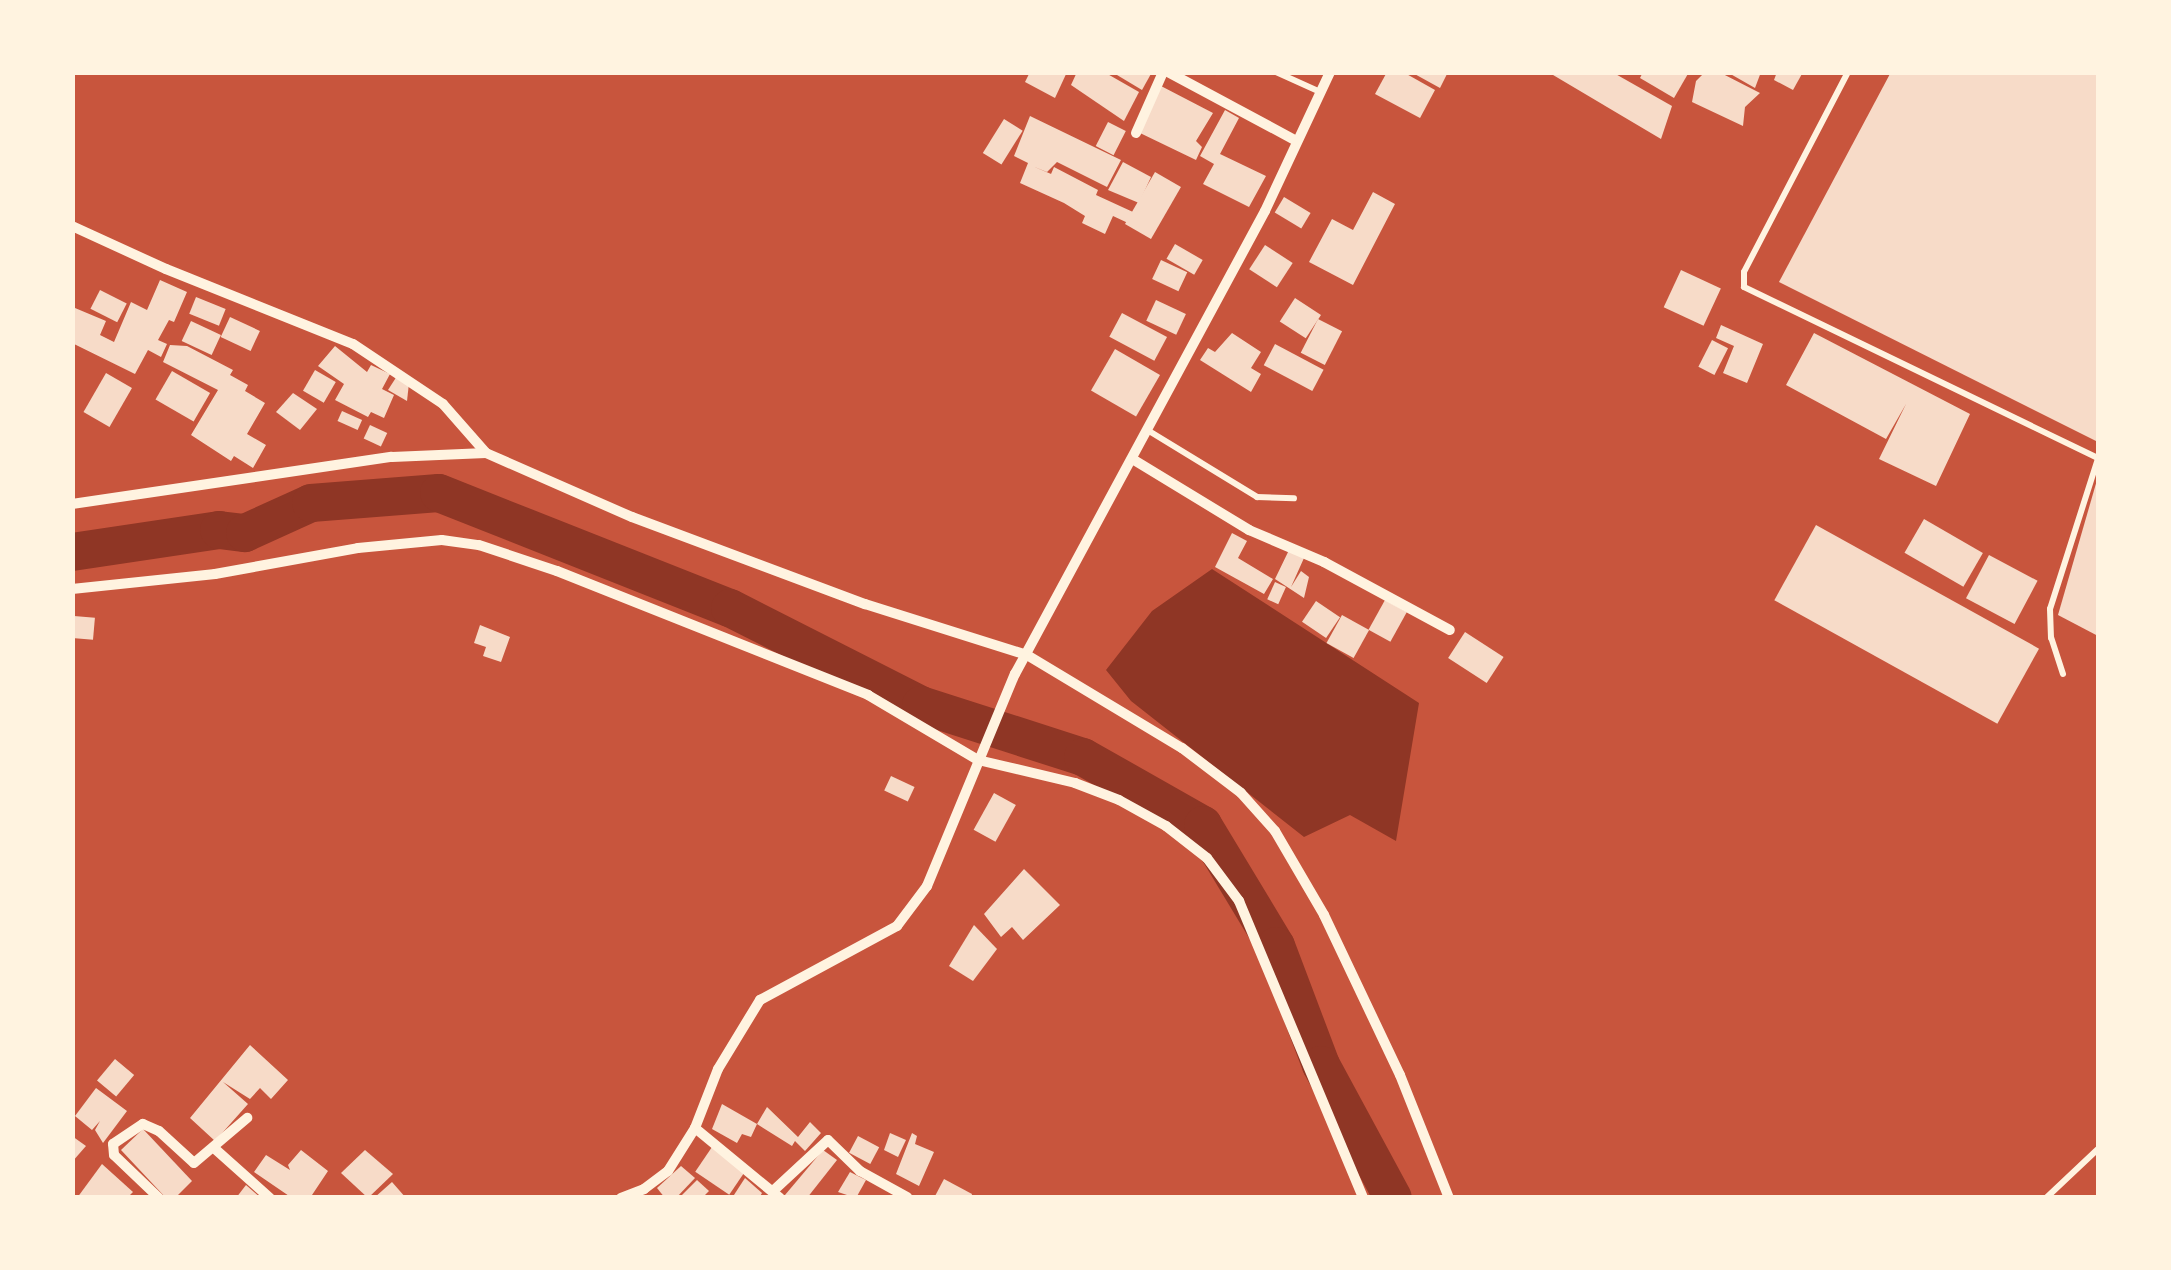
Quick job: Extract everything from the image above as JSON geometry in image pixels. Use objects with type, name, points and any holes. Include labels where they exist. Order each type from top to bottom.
[{"type":"street","points":[[1136,133],[1165,72],[1296,140]]},
{"type":"street","points":[[622,1197],[644,1189],[668,1171],[696,1128],[718,1069],[760,1000],[896,926],[918,900],[934,872],[1015,674],[1134,460],[1265,211],[1330,72]]},
{"type":"street","points":[[72,226],[166,269],[353,344],[443,404],[486,453],[632,517],[865,604],[1027,655],[1182,748],[1241,793],[1275,831],[1324,915],[1400,1075],[1449,1198]]},
{"type":"street","points":[[72,504],[392,457],[486,453]]},
{"type":"street","points":[[1134,460],[1249,530],[1324,562],[1450,630]]},
{"type":"street","points":[[72,589],[215,574],[358,548],[442,540],[479,545],[557,570],[868,695],[979,756],[1076,783],[1118,800],[1166,826],[1208,858],[1239,901],[1363,1198]]},
{"type":"street","points":[[159,1198],[114,1154],[113,1144],[143,1124],[159,1131],[194,1162],[248,1118]]},
{"type":"street","points":[[696,1128],[776,1194],[828,1140],[860,1171],[907,1197]]},
{"type":"street","points":[[214,1148],[270,1198]]},
{"type":"lane","points":[[1276,72],[1321,92]]},
{"type":"lane","points":[[1848,72],[1742,278],[1744,287],[2098,458],[2050,608],[2051,638],[2063,674]]},
{"type":"lane","points":[[1149,432],[1257,497],[1294,498]]},
{"type":"lane","points":[[2046,1198],[2098,1148]]},
{"type":"shaded area","points":[[1212,569],[1419,703],[1396,841],[1350,815],[1304,837],[1131,701],[1106,670],[1152,611]]},
{"type":"building","points":[[1030,72],[1067,72],[1055,98],[1025,82]]},
{"type":"building","points":[[1077,72],[1104,72],[1139,92],[1124,121],[1071,85]]},
{"type":"building","points":[[1112,72],[1152,72],[1142,90]]},
{"type":"building","points":[[1387,72],[1403,72],[1435,90],[1420,118],[1375,94]]},
{"type":"building","points":[[1411,72],[1448,72],[1440,88]]},
{"type":"building","points":[[1548,72],[1612,72],[1672,106],[1661,139]]},
{"type":"building","points":[[1643,72],[1689,72],[1674,98],[1640,78]]},
{"type":"building","points":[[1705,72],[1719,72],[1760,93],[1745,107],[1743,126],[1692,102],[1696,81]]},
{"type":"building","points":[[1727,72],[1761,72],[1755,88]]},
{"type":"building","points":[[1777,72],[1803,72],[1793,90],[1774,80]]},
{"type":"building","points":[[1891,72],[2098,72],[2098,442],[1779,282]]},
{"type":"building","points":[[1161,86],[1213,113],[1196,141],[1202,147],[1196,160],[1140,133]]},
{"type":"building","points":[[1225,110],[1239,118],[1220,154],[1266,176],[1249,207],[1203,184],[1214,164],[1200,156]]},
{"type":"building","points":[[1030,116],[1121,160],[1107,187],[1057,162],[1047,172],[1032,166],[1051,174],[1054,167],[1098,190],[1096,195],[1133,212],[1128,223],[1113,216],[1105,234],[1082,223],[1085,216],[1064,203],[1020,183],[1028,163],[1014,156]]},
{"type":"building","points":[[1004,119],[1023,131],[1001,165],[983,153]]},
{"type":"building","points":[[1108,122],[1126,131],[1114,155],[1096,146]]},
{"type":"building","points":[[1123,162],[1151,177],[1139,203],[1108,190]]},
{"type":"building","points":[[1155,172],[1181,187],[1151,239],[1125,224]]},
{"type":"building","points":[[1373,192],[1395,204],[1353,285],[1309,262],[1332,219],[1353,230]]},
{"type":"building","points":[[1284,197],[1311,213],[1301,228],[1275,212]]},
{"type":"building","points":[[1175,244],[1203,260],[1194,275],[1166,259]]},
{"type":"building","points":[[1265,245],[1293,263],[1277,287],[1249,269]]},
{"type":"building","points":[[1161,260],[1187,272],[1178,291],[1152,279]]},
{"type":"building","points":[[1681,270],[1721,289],[1704,326],[1664,307]]},
{"type":"building","points":[[160,280],[187,292],[174,322],[169,320],[158,340],[167,344],[161,357],[148,350],[135,374],[72,343],[75,308],[106,321],[100,335],[114,342],[131,302],[147,310]]},
{"type":"building","points":[[100,290],[127,304],[117,322],[90,309]]},
{"type":"building","points":[[196,297],[226,309],[219,326],[189,314]]},
{"type":"building","points":[[1295,298],[1321,315],[1306,338],[1280,321]]},
{"type":"building","points":[[1156,300],[1186,314],[1176,335],[1146,321]]},
{"type":"building","points":[[1122,313],[1167,337],[1154,361],[1109,337]]},
{"type":"building","points":[[230,317],[260,331],[251,351],[221,337]]},
{"type":"building","points":[[1318,319],[1342,331],[1325,365],[1301,353]]},
{"type":"building","points":[[191,321],[221,335],[212,355],[182,341]]},
{"type":"building","points":[[1721,325],[1763,344],[1747,383],[1723,373],[1734,346],[1716,338]]},
{"type":"building","points":[[1232,333],[1261,352],[1251,368],[1261,374],[1251,392],[1200,360],[1208,348],[1215,352]]},
{"type":"building","points":[[1814,333],[1970,414],[1936,486],[1879,459],[1906,404],[1886,439],[1786,385]]},
{"type":"building","points":[[1712,340],[1728,348],[1714,375],[1698,367]]},
{"type":"building","points":[[1275,344],[1324,370],[1312,391],[1264,365]]},
{"type":"building","points":[[170,345],[187,346],[233,370],[230,375],[248,385],[245,391],[265,403],[247,434],[266,445],[253,468],[234,456],[231,461],[191,435],[218,390],[163,362]]},
{"type":"building","points":[[335,346],[367,372],[371,365],[390,374],[382,389],[394,395],[384,418],[371,412],[368,417],[335,400],[344,384],[318,366]]},
{"type":"building","points":[[1115,349],[1160,375],[1136,417],[1091,391]]},
{"type":"building","points":[[315,370],[336,382],[324,403],[303,391]]},
{"type":"building","points":[[172,371],[210,393],[194,422],[156,400]]},
{"type":"building","points":[[106,373],[132,388],[109,427],[84,412]]},
{"type":"building","points":[[397,376],[409,383],[407,401],[388,390]]},
{"type":"building","points":[[293,393],[317,409],[300,430],[276,412]]},
{"type":"building","points":[[342,411],[362,420],[358,430],[338,421]]},
{"type":"building","points":[[370,425],[387,433],[381,447],[364,439]]},
{"type":"building","points":[[2098,480],[2098,636],[2058,615]]},
{"type":"building","points":[[1924,519],[1983,553],[1963,587],[1904,553]]},
{"type":"building","points":[[1816,525],[2039,649],[1997,724],[1774,600]]},
{"type":"building","points":[[1232,533],[1247,541],[1238,558],[1273,579],[1264,594],[1215,567]]},
{"type":"building","points":[[1289,550],[1304,558],[1291,587],[1301,571],[1309,577],[1304,598],[1275,579]]},
{"type":"building","points":[[1989,555],[2038,581],[2015,624],[1966,598]]},
{"type":"building","points":[[1275,582],[1286,587],[1278,604],[1267,599]]},
{"type":"building","points":[[1385,600],[1407,612],[1390,642],[1369,630]]},
{"type":"building","points":[[1316,601],[1340,617],[1326,638],[1302,622]]},
{"type":"building","points":[[1342,615],[1369,630],[1354,658],[1326,643]]},
{"type":"building","points":[[74,616],[95,618],[93,640],[72,638]]},
{"type":"building","points":[[480,625],[510,637],[501,662],[483,656],[486,647],[474,643]]},
{"type":"building","points":[[1465,632],[1504,657],[1487,683],[1448,658]]},
{"type":"building","points":[[891,776],[915,787],[908,801],[884,791]]},
{"type":"building","points":[[994,793],[1016,805],[996,842],[974,830]]},
{"type":"building","points":[[1024,869],[1060,905],[1023,940],[1012,927],[1001,937],[984,914]]},
{"type":"building","points":[[974,925],[997,949],[973,981],[949,966]]},
{"type":"building","points":[[250,1045],[288,1080],[271,1099],[260,1088],[250,1099],[223,1082],[248,1104],[215,1141],[190,1118]]},
{"type":"building","points":[[115,1059],[134,1075],[116,1097],[97,1080]]},
{"type":"building","points":[[96,1088],[127,1111],[103,1143],[95,1130],[100,1121],[92,1130],[75,1116]]},
{"type":"building","points":[[722,1104],[757,1124],[751,1137],[742,1134],[737,1143],[712,1129]]},
{"type":"building","points":[[767,1107],[798,1137],[810,1122],[821,1133],[805,1151],[795,1141],[792,1146],[757,1124]]},
{"type":"building","points":[[143,1129],[192,1181],[175,1198],[166,1198],[121,1150]]},
{"type":"building","points":[[890,1133],[906,1140],[898,1157],[884,1150]]},
{"type":"building","points":[[912,1133],[917,1136],[915,1144],[934,1152],[919,1186],[896,1174]]},
{"type":"building","points":[[72,1136],[86,1146],[72,1162]]},
{"type":"building","points":[[858,1136],[879,1147],[870,1164],[849,1153]]},
{"type":"building","points":[[712,1147],[746,1170],[729,1195],[695,1172]]},
{"type":"building","points":[[301,1150],[328,1171],[310,1198],[292,1198],[254,1172],[266,1155],[290,1170],[288,1165]]},
{"type":"building","points":[[365,1150],[393,1174],[368,1198],[341,1173]]},
{"type":"building","points":[[823,1150],[837,1160],[807,1198],[787,1198],[785,1195]]},
{"type":"building","points":[[102,1164],[133,1192],[127,1198],[77,1198]]},
{"type":"building","points":[[681,1166],[695,1178],[676,1198],[665,1198],[657,1188]]},
{"type":"building","points":[[850,1172],[866,1180],[856,1198],[838,1192]]},
{"type":"building","points":[[745,1178],[762,1193],[759,1198],[732,1198]]},
{"type":"building","points":[[944,1179],[972,1194],[971,1198],[934,1198]]},
{"type":"building","points":[[697,1180],[709,1191],[702,1198],[679,1198]]},
{"type":"building","points":[[392,1182],[406,1198],[374,1198]]},
{"type":"building","points":[[246,1185],[261,1198],[236,1198]]},
{"type":"waterway","points":[[72,552],[219,530],[245,533],[311,503],[439,493],[730,608],[921,705],[1083,757],[1203,825],[1276,946],[1321,1065],[1393,1198]]}]
